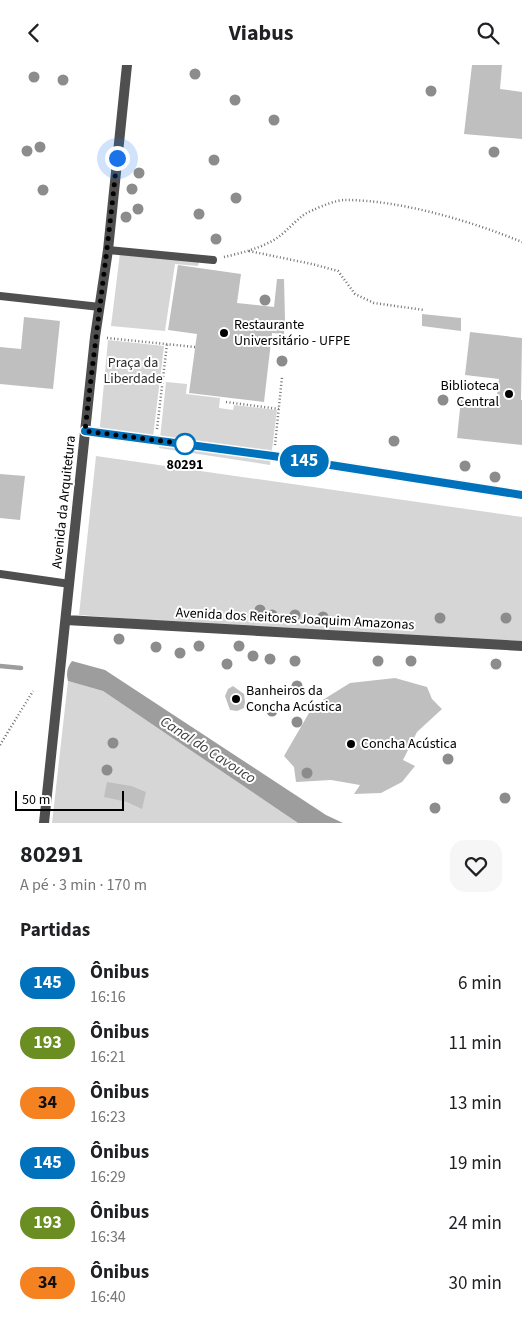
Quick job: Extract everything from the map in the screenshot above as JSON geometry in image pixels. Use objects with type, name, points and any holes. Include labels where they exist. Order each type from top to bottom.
[{"type":"street","name":"Avenida da Arquitetura","points":[[44,823],[95,337],[108,250],[127,65]]},
{"type":"street","points":[[85,431],[273,456],[522,495]]},
{"type":"street","name":"Avenida dos Reitores Joaquim Amazonas","points":[[66,620],[522,646]]},
{"type":"lane","points":[[108,250],[212,260]]},
{"type":"lane","points":[[0,296],[100,307]]},
{"type":"lane","points":[[0,574],[70,584]]},
{"type":"path","points":[[212,260],[247,251],[276,238],[310,211],[343,200],[380,203],[425,211],[487,227],[522,241]]},
{"type":"path","points":[[247,251],[338,271],[355,294],[374,303],[424,310]]},
{"type":"path","points":[[95,337],[195,347]]},
{"type":"path","points":[[156,440],[167,344]]},
{"type":"path","points":[[273,456],[282,377]]},
{"type":"path","points":[[226,403],[279,409]]},
{"type":"path","points":[[0,745],[33,691]]},
{"type":"green space","points":[[120,253],[199,261],[198,266],[175,264],[165,331],[111,326]]},
{"type":"green space","name":"Praça da Liberdade","points":[[108,340],[164,346],[152,445],[99,437]]},
{"type":"green space","points":[[166,382],[187,384],[186,394],[220,398],[219,408],[233,410],[234,405],[277,410],[270,465],[159,448]]},
{"type":"green space","points":[[96,456],[522,517],[522,648],[79,615]]},
{"type":"green space","points":[[68,681],[103,691],[298,823],[52,823]]},
{"type":"water","name":"Canal do Cavouco","points":[[72,661],[105,670],[326,815],[343,823],[298,823],[103,691],[68,681],[67,671]]},
{"type":"building","points":[[472,65],[502,65],[500,89],[522,92],[522,139],[464,134]]},
{"type":"building","name":"Restaurante Universitário - UFPE","points":[[178,265],[241,274],[237,303],[274,307],[277,279],[284,279],[284,334],[272,333],[264,402],[189,393],[197,334],[168,330]]},
{"type":"building","points":[[422,314],[461,318],[461,331],[422,326]]},
{"type":"building","points":[[24,317],[60,321],[53,389],[0,384],[0,347],[21,349]]},
{"type":"building","name":"Biblioteca Central","points":[[470,332],[522,338],[522,445],[457,438],[461,399],[496,403],[499,379],[465,375]]},
{"type":"building","points":[[0,474],[25,476],[20,520],[0,518]]},
{"type":"building","name":"Concha Acústica","points":[[395,678],[427,687],[432,699],[442,709],[417,732],[403,760],[415,766],[402,782],[381,793],[354,794],[360,785],[331,780],[296,782],[294,767],[284,756],[313,706],[350,683]]},
{"type":"building","name":"Banheiros da Concha Acústica","points":[[233,686],[244,694],[244,708],[237,711],[230,710],[225,696],[228,689]]},
{"type":"building","points":[[107,782],[131,786],[146,792],[142,809],[127,802],[104,797]]},
{"type":"waterway","points":[[0,666],[21,668]]},
{"type":"bus line","name":"145","points":[[85,431],[273,456],[522,495]]},
{"type":"place","name":"Restaurante Universitário - UFPE","points":[[224,333]]},
{"type":"place","name":"Biblioteca Central","points":[[509,394]]},
{"type":"place","name":"80291","points":[[185,444]]},
{"type":"place","name":"Banheiros da Concha Acústica","points":[[236,699]]},
{"type":"place","name":"Concha Acústica","points":[[351,744]]},
{"type":"route","points":[[117,158],[108,250],[95,337],[85,431],[185,444]]}]
